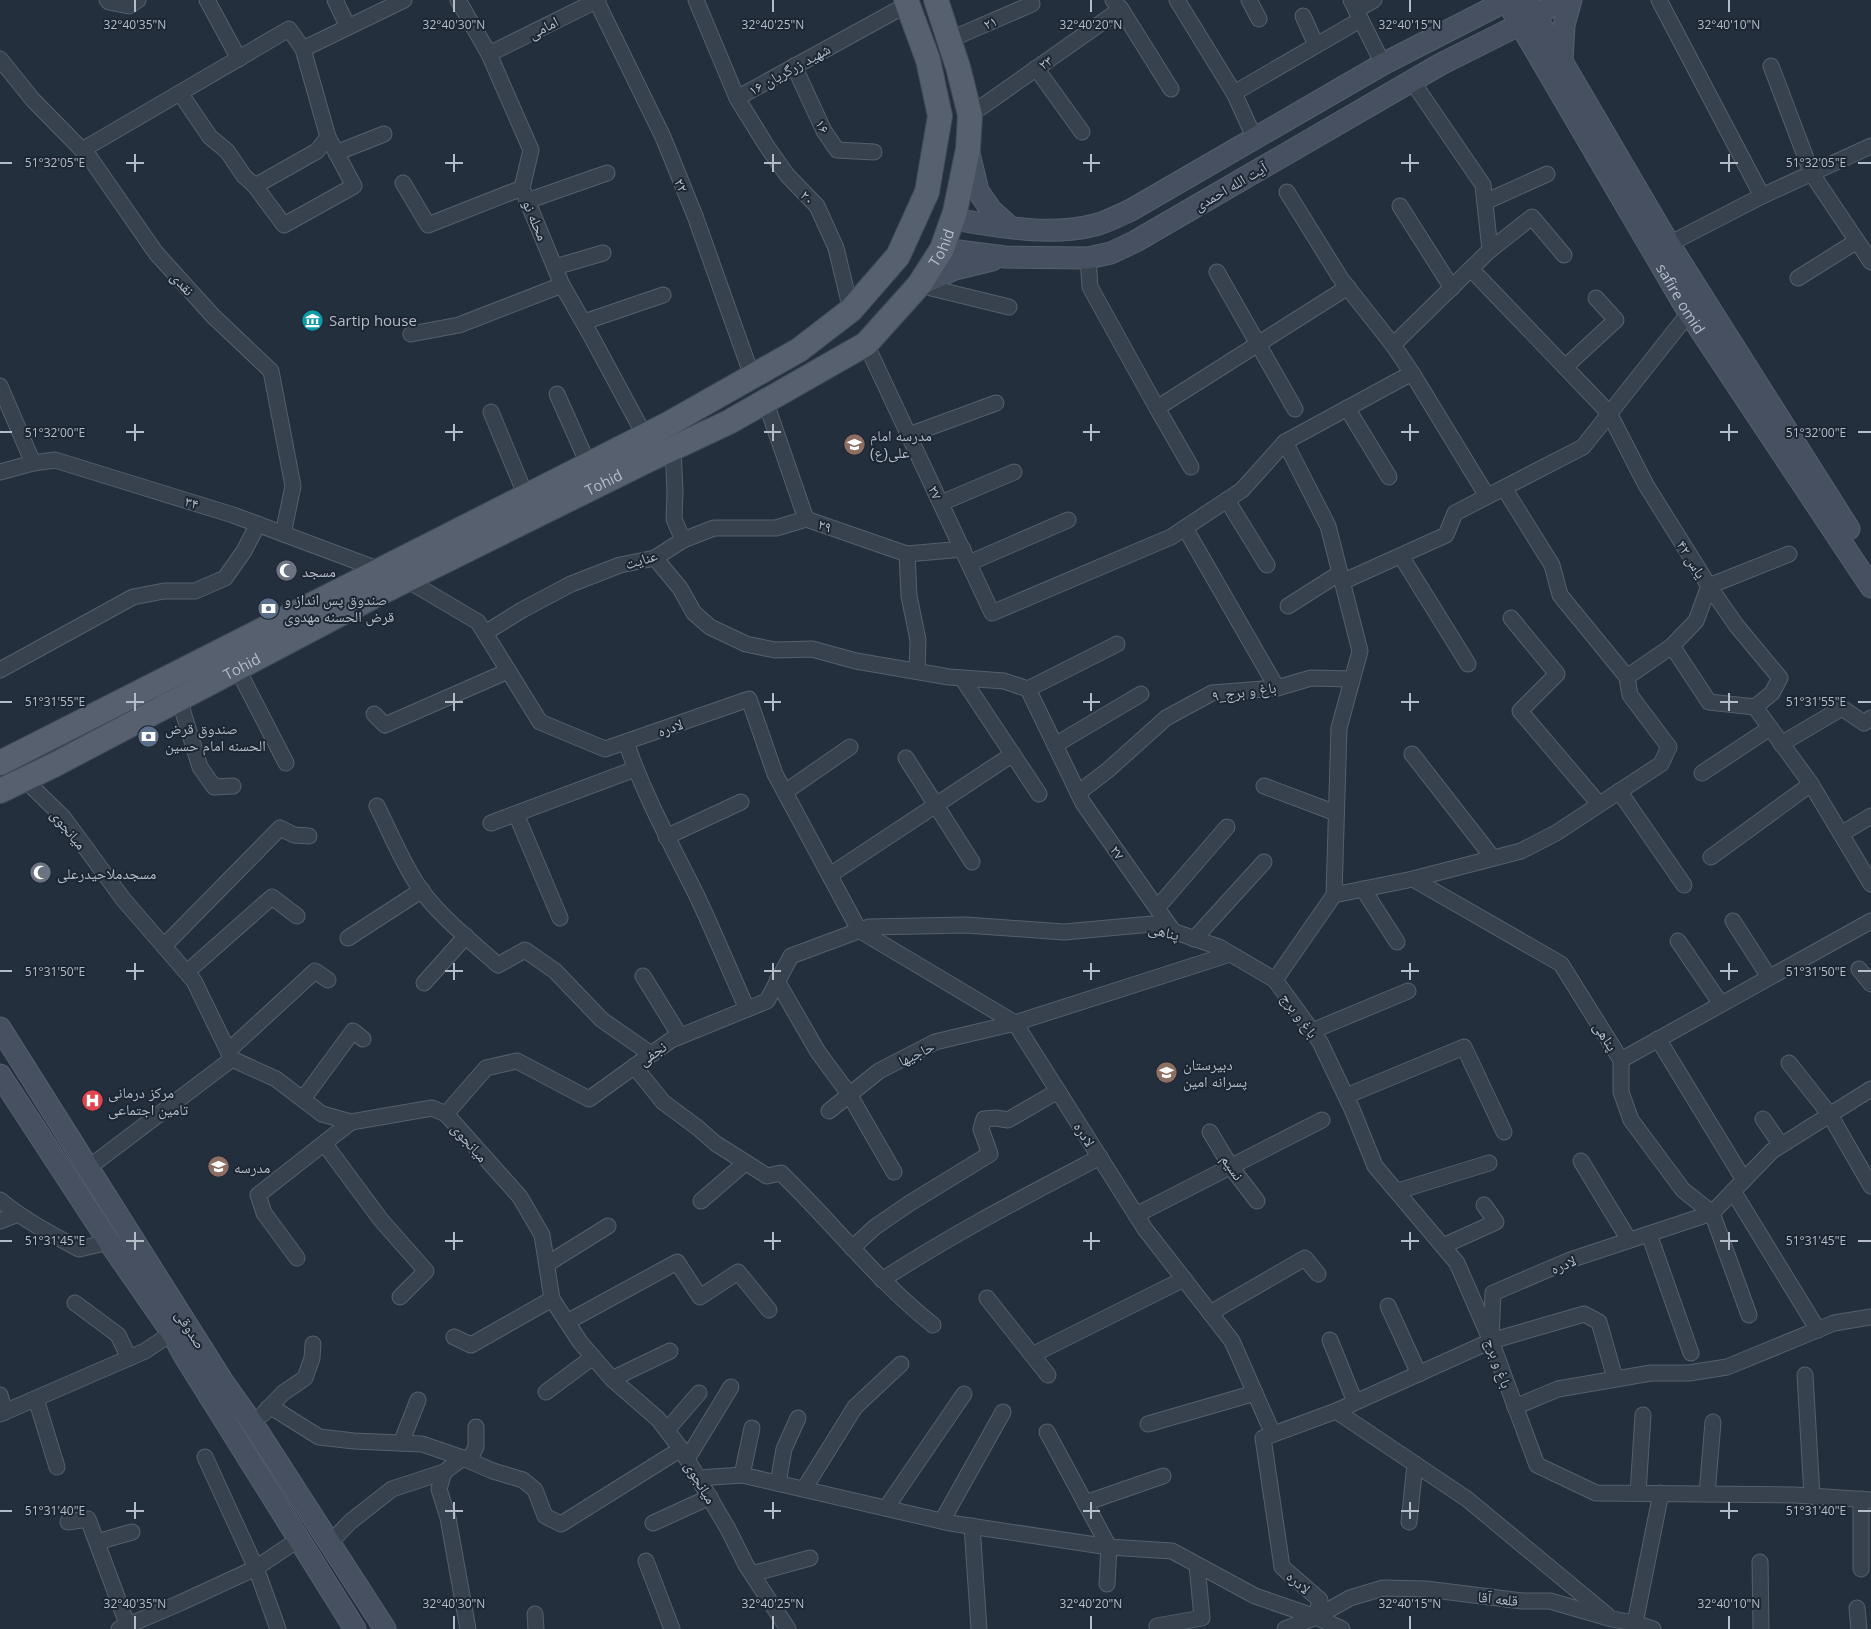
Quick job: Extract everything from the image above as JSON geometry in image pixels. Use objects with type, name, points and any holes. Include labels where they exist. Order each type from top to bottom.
[{"type":"main road","name":"Tohid","points":[[0,763],[380,570],[487,528],[729,422],[866,344],[919,285],[942,249],[952,219],[968,149],[970,115],[936,0]]},
{"type":"main road","name":"Tohid","points":[[0,791],[407,580],[487,528],[526,496],[645,436],[799,350],[851,310],[898,256],[927,192],[940,116],[928,60],[907,2]]},
{"type":"street","points":[[107,0],[129,6],[138,0]]},
{"type":"street","points":[[207,0],[239,59]]},
{"type":"street","points":[[335,0],[348,27]]},
{"type":"street","points":[[303,48],[404,0]]},
{"type":"street","name":"محله نو","points":[[458,0],[489,54],[531,150],[524,194],[562,285],[645,436]]},
{"type":"street","name":"امامی","points":[[489,54],[597,0]]},
{"type":"street","name":"۲۲","points":[[597,0],[662,137],[688,198],[752,376]]},
{"type":"street","name":"۱۶ شهید زرگریان","points":[[696,0],[737,98],[907,2]]},
{"type":"street","points":[[1176,0],[1234,93],[1255,139]]},
{"type":"street","points":[[1248,0],[1259,19]]},
{"type":"street","points":[[1234,93],[1316,45],[1356,10],[1374,0]]},
{"type":"street","name":"آیت الله احمدی","points":[[952,219],[1046,230],[1097,225],[1131,210],[1424,42],[1517,7],[1562,0]]},
{"type":"street","points":[[1560,70],[1564,25],[1571,0]]},
{"type":"street","points":[[1659,0],[1762,196]]},
{"type":"street","name":"۲۱","points":[[949,40],[1032,4]]},
{"type":"street","points":[[1117,5],[1171,89]]},
{"type":"street","name":"۲۳","points":[[970,115],[1036,68],[1117,5]]},
{"type":"street","name":"آیت الله احمدی","points":[[942,249],[1005,257],[1088,258],[1111,254],[1441,64],[1517,7]]},
{"type":"street","name":"safire omid","points":[[1517,7],[1560,70],[1871,563]]},
{"type":"street","points":[[1356,10],[1383,64]]},
{"type":"street","points":[[1303,16],[1316,45]]},
{"type":"street","points":[[82,150],[289,29],[303,48],[328,137],[354,186],[284,225],[255,186],[244,176],[227,151],[210,137],[180,93]]},
{"type":"street","points":[[1424,42],[1433,40],[1442,46],[1446,53],[1441,64]]},
{"type":"street","name":"نقدی","points":[[0,59],[33,100],[90,158],[156,254],[213,316],[271,371],[293,486],[284,534]]},
{"type":"street","name":"۱۶","points":[[794,66],[824,131],[837,150],[874,152]]},
{"type":"street","points":[[1771,66],[1812,174],[1871,262]]},
{"type":"street","points":[[1036,68],[1082,132]]},
{"type":"street","name":"safire omid","points":[[1560,70],[1689,314],[1871,587]]},
{"type":"street","points":[[1412,81],[1483,185],[1490,250]]},
{"type":"street","name":"۲۰","points":[[737,98],[787,175],[816,206],[836,248],[851,310]]},
{"type":"street","points":[[336,153],[384,134]]},
{"type":"street","points":[[255,186],[317,151],[328,137]]},
{"type":"street","points":[[1669,244],[1762,196],[1871,146]]},
{"type":"street","points":[[968,149],[978,191],[991,210],[1011,227],[1002,231],[998,238],[998,248],[1005,257]]},
{"type":"street","points":[[403,183],[428,224],[524,194],[608,173]]},
{"type":"street","points":[[1485,202],[1547,174]]},
{"type":"street","points":[[1287,192],[1348,287],[1412,373],[1488,496]]},
{"type":"street","points":[[1400,206],[1452,288]]},
{"type":"street","points":[[1393,346],[1490,250],[1532,217],[1564,255]]},
{"type":"street","points":[[1798,278],[1857,242]]},
{"type":"street","points":[[555,267],[603,253]]},
{"type":"street","name":"آیت الله احمدی","points":[[919,285],[955,269],[1005,257]]},
{"type":"street","points":[[1088,258],[1090,287],[1192,467]]},
{"type":"street","name":"یاس ۴۲","points":[[1471,269],[1609,413],[1646,485],[1709,586],[1696,622],[1672,646]]},
{"type":"street","points":[[1217,272],[1294,409]]},
{"type":"street","points":[[411,334],[458,326],[562,285]]},
{"type":"street","points":[[919,285],[1009,307]]},
{"type":"street","points":[[1157,408],[1348,287]]},
{"type":"street","points":[[584,322],[663,295]]},
{"type":"street","points":[[1565,367],[1616,320],[1596,298]]},
{"type":"street","points":[[1288,606],[1341,578],[1446,536],[1455,513],[1583,447],[1689,314]]},
{"type":"street","name":"۲۷","points":[[866,344],[992,613],[1171,537],[1185,528]]},
{"type":"street","points":[[1277,688],[1185,528],[1242,490],[1285,442],[1412,373]]},
{"type":"street","points":[[0,386],[33,463]]},
{"type":"street","points":[[558,394],[588,464]]},
{"type":"street","name":"۲۹","points":[[766,402],[806,519],[907,554],[966,556],[1068,520]]},
{"type":"street","points":[[909,434],[996,403]]},
{"type":"street","points":[[1347,408],[1389,477]]},
{"type":"street","points":[[491,412],[526,496]]},
{"type":"street","points":[[1275,980],[1334,895],[1339,728],[1360,651],[1328,526],[1285,442]]},
{"type":"street","points":[[673,448],[674,519],[683,540]]},
{"type":"street","name":"۳۴","points":[[0,472],[33,463],[55,460],[232,515],[380,570]]},
{"type":"street","points":[[941,503],[1014,472]]},
{"type":"street","points":[[1334,895],[1413,879],[1521,852],[1556,833],[1660,764],[1669,747],[1630,695],[1628,677],[1560,595],[1552,565],[1504,488]]},
{"type":"street","points":[[1227,500],[1267,565]]},
{"type":"street","name":"عنایت","points":[[485,633],[522,610],[571,584],[620,565],[655,558],[683,540],[714,528],[776,528],[806,519]]},
{"type":"street","points":[[0,670],[133,597],[164,591],[195,591],[225,578],[244,551],[258,524]]},
{"type":"street","points":[[907,554],[909,596],[918,640],[917,671]]},
{"type":"street","points":[[1628,677],[1672,646],[1709,702],[1755,707],[1772,693],[1780,678],[1736,624],[1709,586],[1789,554]]},
{"type":"street","points":[[1400,556],[1468,664]]},
{"type":"street","points":[[655,558],[680,588],[694,614],[710,627],[746,644],[775,650],[812,649],[856,661],[962,678],[1004,681],[1028,689],[1117,644]]},
{"type":"street","name":"لادره","points":[[407,580],[478,622],[540,722],[605,749],[749,699],[776,774],[859,930]]},
{"type":"street","points":[[1511,618],[1558,674],[1520,710],[1600,804]]},
{"type":"street","points":[[237,668],[286,763]]},
{"type":"street","points":[[374,714],[385,726],[508,670]]},
{"type":"street","points":[[962,678],[1039,794]]},
{"type":"street","name":"۹_باغ و برج","points":[[1078,793],[1108,770],[1166,718],[1212,693],[1277,688],[1311,678],[1352,679]]},
{"type":"street","name":"۲۷","points":[[1028,689],[1083,802],[1173,931]]},
{"type":"street","points":[[1055,744],[1140,694]]},
{"type":"street","points":[[179,699],[200,767],[214,787],[232,786]]},
{"type":"street","points":[[1755,707],[1811,784],[1871,884]]},
{"type":"street","points":[[1781,744],[1842,708],[1864,723],[1871,718]]},
{"type":"street","points":[[1702,773],[1770,728]]},
{"type":"street","points":[[626,742],[635,769],[666,837],[696,894],[748,1009]]},
{"type":"street","points":[[785,792],[850,747]]},
{"type":"street","points":[[830,875],[1013,754]]},
{"type":"street","points":[[1412,754],[1493,858]]},
{"type":"street","points":[[906,758],[972,862]]},
{"type":"street","points":[[491,824],[635,769]]},
{"type":"street","name":"میانجوی","points":[[24,779],[63,817],[123,899],[194,980],[230,1055],[276,1079],[322,1114],[351,1122],[432,1108],[446,1114],[520,1198],[542,1234],[552,1299],[580,1342],[612,1379],[658,1419],[667,1430],[699,1478],[752,1574],[788,1629]]},
{"type":"street","points":[[1711,857],[1811,784]]},
{"type":"street","points":[[1264,786],[1336,813]]},
{"type":"street","points":[[1619,791],[1684,885]]},
{"type":"street","points":[[666,837],[741,802]]},
{"type":"street","points":[[377,806],[415,882],[439,911],[498,965],[525,950],[555,971],[602,1020],[651,1054]]},
{"type":"street","points":[[516,814],[560,918]]},
{"type":"street","points":[[1841,834],[1871,816]]},
{"type":"street","points":[[1157,908],[1228,827]]},
{"type":"street","points":[[164,946],[280,828],[294,835],[309,836]]},
{"type":"street","points":[[1194,939],[1264,862]]},
{"type":"street","name":"پناهی","points":[[1413,879],[1561,964],[1621,1060],[1871,920]]},
{"type":"street","points":[[1363,889],[1397,942]]},
{"type":"street","points":[[348,938],[422,890]]},
{"type":"street","points":[[187,972],[272,898],[298,916]]},
{"type":"street","points":[[1734,921],[1769,977]]},
{"type":"street","name":"پناهی","points":[[859,930],[869,926],[966,925],[1064,932],[1152,924],[1218,947],[1275,980]]},
{"type":"street","points":[[859,930],[1016,1023],[1230,954]]},
{"type":"street","name":"نجفی","points":[[446,1114],[486,1068],[517,1062],[589,1098],[671,1040],[767,1001],[791,956],[859,930]]},
{"type":"street","points":[[424,983],[466,936]]},
{"type":"street","points":[[1678,941],[1721,1004]]},
{"type":"street","points":[[1860,970],[1871,984]]},
{"type":"street","points":[[88,1168],[230,1055],[315,971],[328,980]]},
{"type":"street","points":[[643,976],[680,1036]]},
{"type":"street","name":"باغ و برج","points":[[1275,980],[1320,1042],[1346,1096],[1375,1166],[1457,1263],[1491,1341],[1537,1464],[1596,1493],[1812,1496],[1866,1499]]},
{"type":"street","points":[[777,982],[818,1052],[849,1094],[894,1172]]},
{"type":"street","points":[[1312,1031],[1408,991]]},
{"type":"street","name":"لادره","points":[[1016,1023],[1136,1215],[1232,1341],[1273,1434],[1263,1438],[1282,1567],[1320,1600],[1318,1623]]},
{"type":"street","name":"حاجیها","points":[[829,1111],[879,1071],[935,1042],[1016,1023]]},
{"type":"street","name":"صدوقی","points":[[0,1028],[223,1382],[253,1424],[385,1629]]},
{"type":"street","points":[[303,1099],[353,1031],[363,1039]]},
{"type":"street","points":[[1658,1039],[1744,1180]]},
{"type":"street","points":[[1346,1096],[1464,1047],[1504,1132]]},
{"type":"street","points":[[1621,1060],[1621,1092],[1631,1120],[1684,1190],[1712,1213],[1749,1315]]},
{"type":"street","points":[[1789,1063],[1830,1115],[1871,1186]]},
{"type":"street","points":[[634,1066],[663,1102],[715,1143],[767,1176],[781,1173],[882,1280],[933,1325]]},
{"type":"street","name":"صدوقی","points":[[0,1075],[109,1242],[172,1333],[185,1357],[355,1629]]},
{"type":"street","name":"لادره","points":[[1491,1341],[1493,1293],[1570,1260],[1712,1213],[1772,1150],[1871,1089]]},
{"type":"street","points":[[852,1248],[875,1227],[910,1202],[990,1154],[981,1129],[984,1120],[996,1118],[1008,1120],[1058,1091]]},
{"type":"street","points":[[1763,1119],[1780,1146]]},
{"type":"street","points":[[1136,1215],[1322,1120]]},
{"type":"street","points":[[297,1258],[264,1213],[258,1195],[351,1122]]},
{"type":"street","name":"نسیم","points":[[1210,1132],[1231,1167],[1257,1201]]},
{"type":"street","points":[[324,1143],[382,1220],[426,1271],[400,1297]]},
{"type":"street","points":[[882,1280],[927,1250],[1100,1157]]},
{"type":"street","points":[[1581,1161],[1629,1240]]},
{"type":"street","points":[[1398,1191],[1489,1162]]},
{"type":"street","points":[[701,1201],[745,1163]]},
{"type":"street","points":[[1733,1191],[1818,1330]]},
{"type":"street","points":[[0,1200],[45,1231],[79,1249],[109,1242]]},
{"type":"street","points":[[1443,1246],[1496,1222],[1484,1205]]},
{"type":"street","points":[[0,1221],[18,1214]]},
{"type":"street","points":[[547,1264],[608,1226]]},
{"type":"street","points":[[1649,1234],[1692,1353]]},
{"type":"street","points":[[1210,1313],[1305,1258],[1318,1274]]},
{"type":"street","points":[[567,1322],[677,1262],[700,1297],[738,1272],[770,1310]]},
{"type":"street","points":[[1032,1355],[1184,1279]]},
{"type":"street","points":[[987,1298],[1048,1375]]},
{"type":"street","points":[[454,1337],[471,1345],[552,1299]]},
{"type":"street","points":[[75,1303],[118,1336],[129,1358]]},
{"type":"street","points":[[1388,1306],[1419,1374]]},
{"type":"street","points":[[1273,1434],[1336,1411],[1491,1341],[1584,1314],[1599,1322],[1615,1378]]},
{"type":"street","points":[[1515,1407],[1558,1389],[1651,1373],[1689,1373],[1727,1366],[1834,1323],[1871,1316]]},
{"type":"street","points":[[0,1395],[3,1413],[145,1351],[172,1333]]},
{"type":"street","points":[[1330,1340],[1355,1402]]},
{"type":"street","points":[[253,1424],[282,1392],[305,1378],[312,1358],[313,1344]]},
{"type":"street","points":[[612,1379],[670,1351]]},
{"type":"street","points":[[546,1392],[593,1357]]},
{"type":"street","points":[[804,1489],[855,1408],[900,1364]]},
{"type":"street","points":[[1805,1376],[1812,1496]]},
{"type":"street","points":[[268,1408],[276,1410],[319,1437],[354,1442],[422,1444],[466,1459],[493,1471],[523,1480],[535,1490],[545,1516],[561,1524],[684,1454],[731,1388]]},
{"type":"street","points":[[1148,1424],[1255,1392]]},
{"type":"street","points":[[667,1430],[699,1393]]},
{"type":"street","points":[[886,1508],[964,1394]]},
{"type":"street","points":[[36,1399],[57,1467]]},
{"type":"street","points":[[401,1443],[418,1400]]},
{"type":"street","points":[[1336,1411],[1467,1499],[1612,1619]]},
{"type":"street","points":[[942,1521],[1003,1412]]},
{"type":"street","points":[[1638,1493],[1643,1415]]},
{"type":"street","points":[[778,1483],[784,1449],[798,1418]]},
{"type":"street","points":[[1707,1494],[1713,1422]]},
{"type":"street","points":[[329,1544],[350,1522],[392,1489],[444,1472],[466,1459],[476,1447],[476,1427]]},
{"type":"street","points":[[742,1475],[752,1428]]},
{"type":"street","points":[[1047,1432],[1109,1547],[1108,1584]]},
{"type":"street","points":[[205,1457],[256,1568],[278,1629]]},
{"type":"street","points":[[1409,1522],[1415,1464]]},
{"type":"street","points":[[444,1472],[440,1489],[448,1518],[468,1629]]},
{"type":"street","points":[[699,1478],[742,1475],[942,1521],[1109,1547],[1172,1552],[1255,1596],[1318,1623],[1342,1629]]},
{"type":"street","points":[[1085,1503],[1163,1476]]},
{"type":"street","points":[[1635,1623],[1661,1494]]},
{"type":"street","points":[[653,1523],[710,1497]]},
{"type":"street","points":[[1861,1569],[1866,1499]]},
{"type":"street","points":[[68,1522],[88,1519],[125,1628],[256,1568],[299,1539]]},
{"type":"street","points":[[972,1526],[979,1629]]},
{"type":"street","points":[[97,1542],[132,1532]]},
{"type":"street","points":[[752,1574],[810,1558]]},
{"type":"street","points":[[646,1561],[672,1629]]},
{"type":"street","points":[[1760,1562],[1761,1629]]},
{"type":"street","points":[[1157,1626],[1202,1618],[1196,1564]]},
{"type":"street","name":"قلعه آقا","points":[[1285,1629],[1318,1623],[1350,1598],[1383,1588],[1426,1589],[1522,1601],[1550,1601],[1653,1629]]},
{"type":"street","points":[[1857,1608],[1859,1629]]},
{"type":"place","name":"Sartip house","points":[[313,320]]},
{"type":"place","name":"مدرسه امام علی(ع)","points":[[854,444]]},
{"type":"place","name":"مسجد","points":[[286,571]]},
{"type":"place","name":"صندوق پس انداز و قرض الحسنه مهدوی","points":[[268,608]]},
{"type":"place","name":"صندوق قرض الحسنه امام حسین","points":[[149,737]]},
{"type":"place","name":"مسجدملاحیدرعلی","points":[[41,873]]},
{"type":"place","name":"دبیرستان پسرانه امین","points":[[1167,1073]]},
{"type":"place","name":"مرکز درمانی تامین اجتماعی","points":[[92,1101]]},
{"type":"place","name":"مدرسه","points":[[218,1167]]}]
